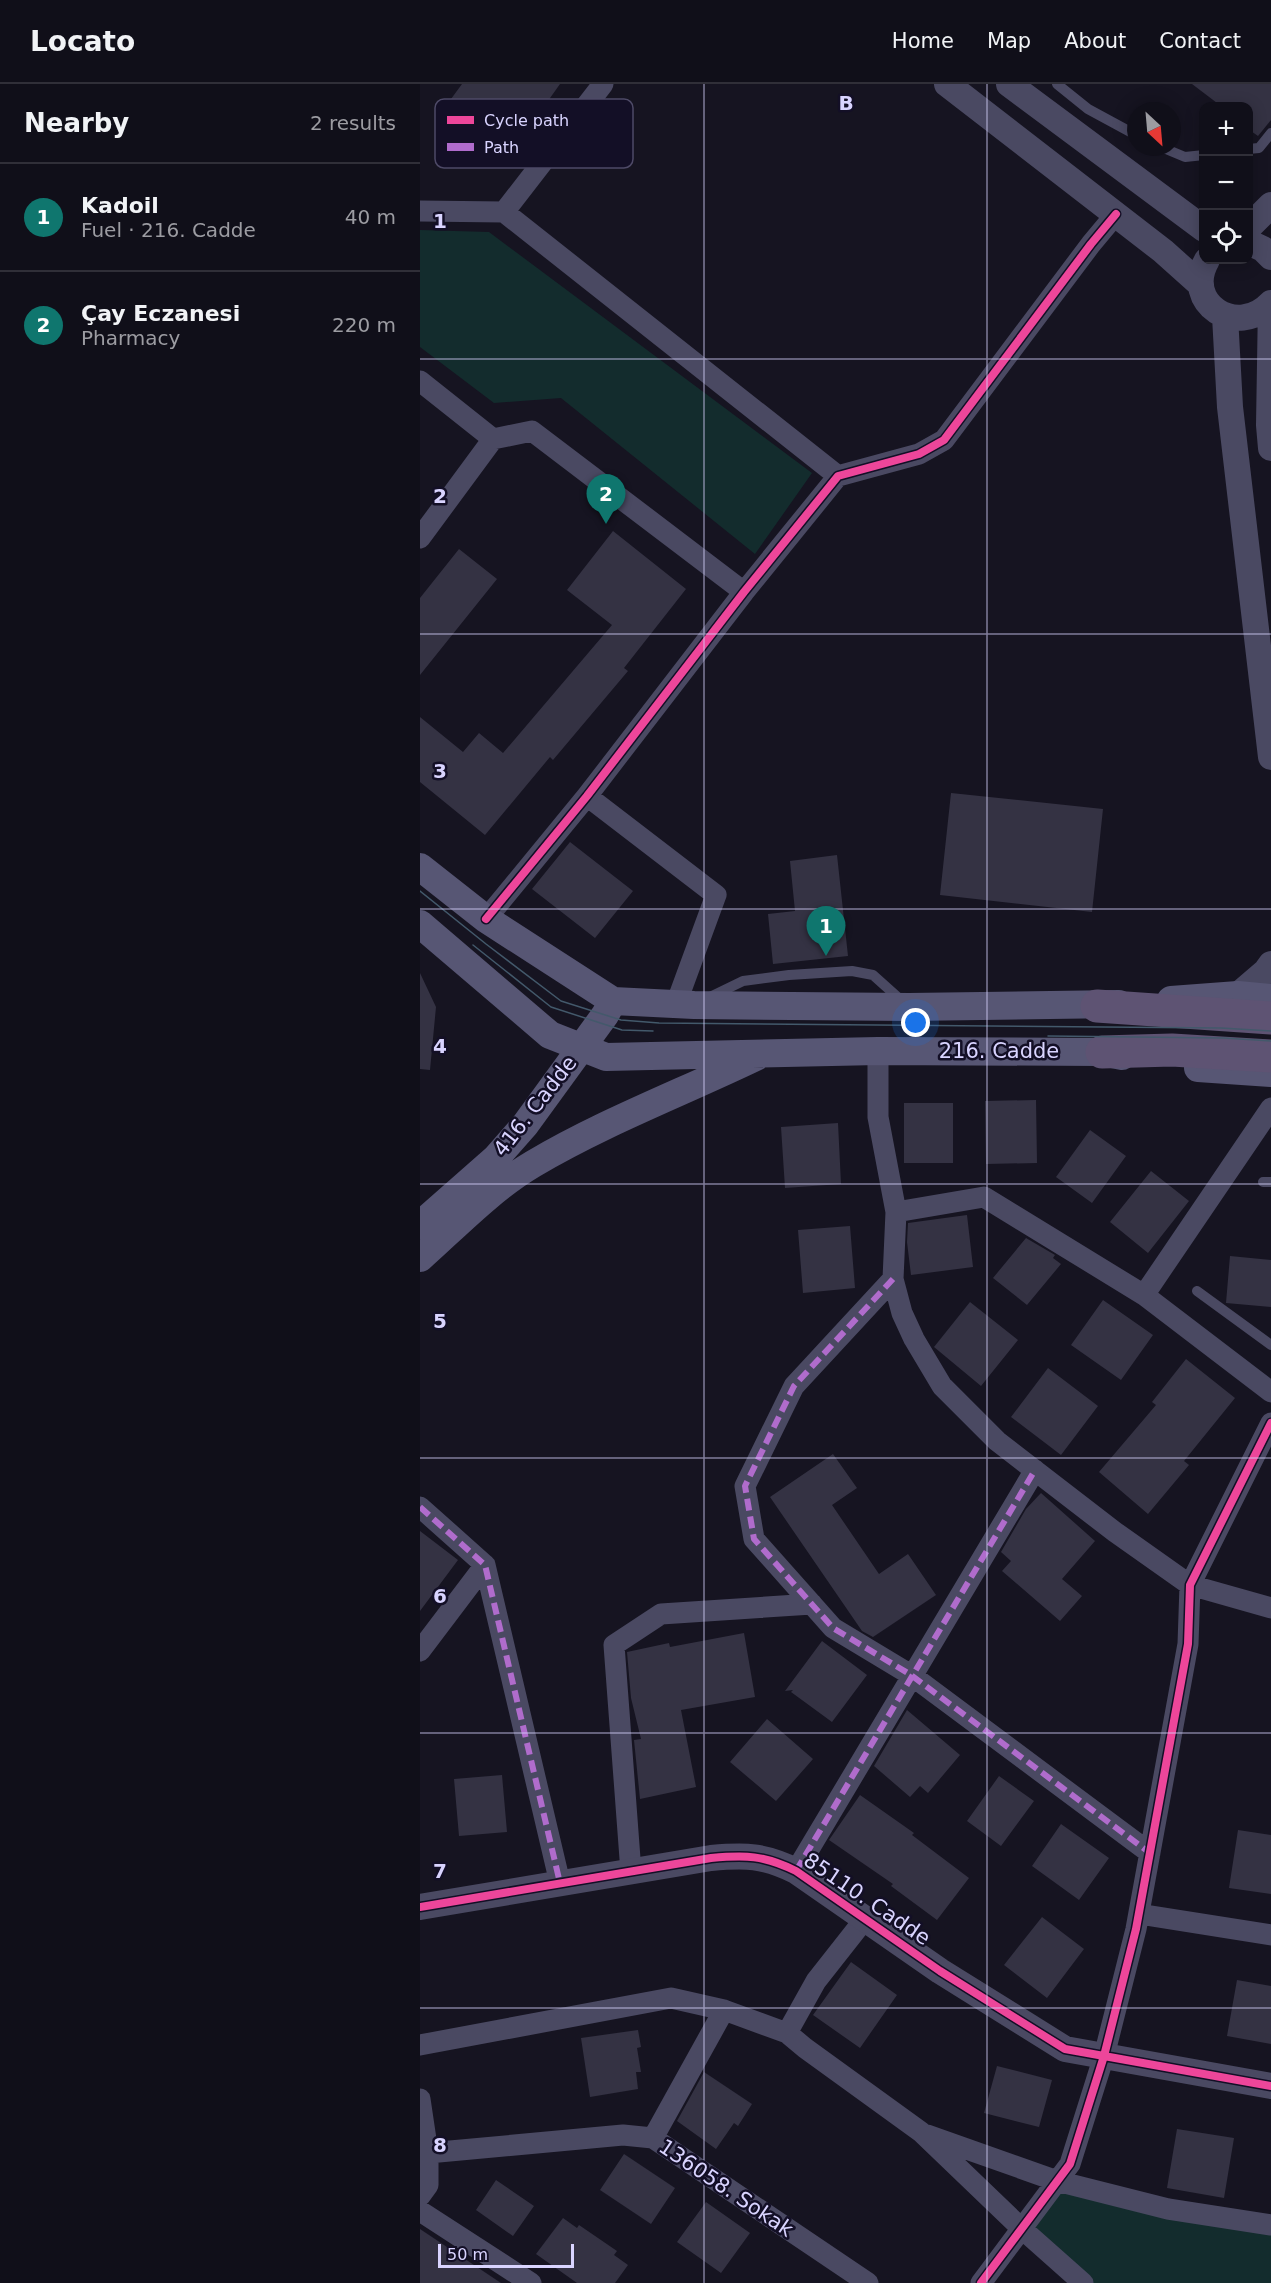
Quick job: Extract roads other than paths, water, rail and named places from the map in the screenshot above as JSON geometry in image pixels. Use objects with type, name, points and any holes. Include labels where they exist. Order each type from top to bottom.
[{"type":"main road","points":[[420,867],[486,919],[613,1001]]},
{"type":"main road","points":[[420,924],[544,1030],[552,1072],[541,1104]]},
{"type":"main road","name":"216. Cadde","points":[[613,1001],[909,1007],[1097,1006],[1238,995],[1271,998]]},
{"type":"main road","name":"416. Cadde","points":[[420,1225],[496,1158],[541,1104],[613,1001]]},
{"type":"main road","points":[[1097,1006],[1271,1018]]},
{"type":"main road","name":"216. Cadde","points":[[544,1030],[606,1056],[878,1051],[1102,1052],[1183,1067],[1271,1073]]},
{"type":"main road","points":[[1102,1052],[1172,1050],[1271,1056]]},
{"type":"main road","points":[[420,1258],[498,1189],[531,1165],[620,1118],[763,1054]]},
{"type":"street","points":[[591,99],[603,84]]},
{"type":"street","points":[[947,84],[1163,251],[1201,285]]},
{"type":"street","points":[[1009,84],[1198,221]]},
{"type":"street","points":[[504,212],[538,168]]},
{"type":"street","points":[[1253,211],[1271,205]]},
{"type":"street","points":[[1253,223],[1271,205]]},
{"type":"street","points":[[420,211],[504,212],[838,476]]},
{"type":"street","points":[[486,919],[587,796],[744,592],[838,476],[919,454],[944,440],[1116,214]]},
{"type":"street","points":[[1253,244],[1263,249],[1271,257]]},
{"type":"street","points":[[1205,264],[1201,275],[1201,285],[1209,304],[1225,316],[1245,318],[1263,311],[1271,303]]},
{"type":"street","points":[[1271,303],[1269,425],[1271,448]]},
{"type":"street","points":[[1225,316],[1230,407],[1271,757]]},
{"type":"street","points":[[420,381],[493,439]]},
{"type":"street","points":[[420,538],[493,439],[532,430],[744,592]]},
{"type":"street","points":[[587,796],[716,895],[685,1004]]},
{"type":"street","points":[[1238,995],[1271,964]]},
{"type":"street","points":[[878,1051],[878,1117],[896,1212],[892,1279],[902,1313],[914,1339],[942,1386],[997,1441],[1115,1532],[1190,1585],[1271,1608]]},
{"type":"street","points":[[1144,1295],[1271,1108]]},
{"type":"street","points":[[896,1212],[984,1197],[1144,1295],[1271,1392]]},
{"type":"street","points":[[892,1279],[794,1386],[745,1486],[754,1539],[833,1628],[911,1676],[1150,1853]]},
{"type":"street","points":[[981,2283],[1070,2163],[1104,2056],[1139,1914],[1188,1644],[1190,1585],[1271,1423]]},
{"type":"street","points":[[796,1871],[1035,1470]]},
{"type":"street","points":[[420,1507],[485,1565],[560,1883]]},
{"type":"street","points":[[420,1651],[485,1565]]},
{"type":"street","points":[[631,1872],[614,1645],[661,1614],[812,1604]]},
{"type":"street","name":"85110. Cadde","points":[[420,1907],[711,1858],[748,1855],[778,1862],[796,1871],[940,1971],[1065,2049],[1271,2086]]},
{"type":"street","points":[[1139,1914],[1271,1935]]},
{"type":"street","points":[[787,2033],[816,1982],[864,1920]]},
{"type":"street","points":[[420,2045],[671,1998],[724,2010],[787,2033],[804,2048],[921,2132],[1021,2229],[1083,2283]]},
{"type":"street","points":[[653,2138],[724,2010]]},
{"type":"street","points":[[420,2099],[428,2153],[428,2185],[420,2196]]},
{"type":"street","points":[[921,2132],[1057,2181],[1168,2209],[1271,2225]]},
{"type":"street","name":"136058. Sokak","points":[[428,2153],[623,2135],[653,2138],[868,2283]]},
{"type":"street","points":[[420,2211],[531,2283]]},
{"type":"lane","points":[[1057,84],[1088,109],[1127,130]]},
{"type":"lane","points":[[1253,149],[1259,148],[1271,133]]},
{"type":"lane","points":[[1181,155],[1199,155]]},
{"type":"lane","points":[[1197,1291],[1271,1345]]},
{"type":"tram line","points":[[420,891],[561,1001],[621,1020],[659,1023],[1221,1028],[1271,1031]]},
{"type":"tram line","points":[[473,945],[551,1007],[622,1030],[653,1031]]},
{"type":"tram line","points":[[1048,1036],[1224,1038],[1271,1041]]},
{"type":"place","name":"Çay Eczanesi","points":[[606,524]]},
{"type":"place","name":"Kadoil","points":[[826,956]]}]
